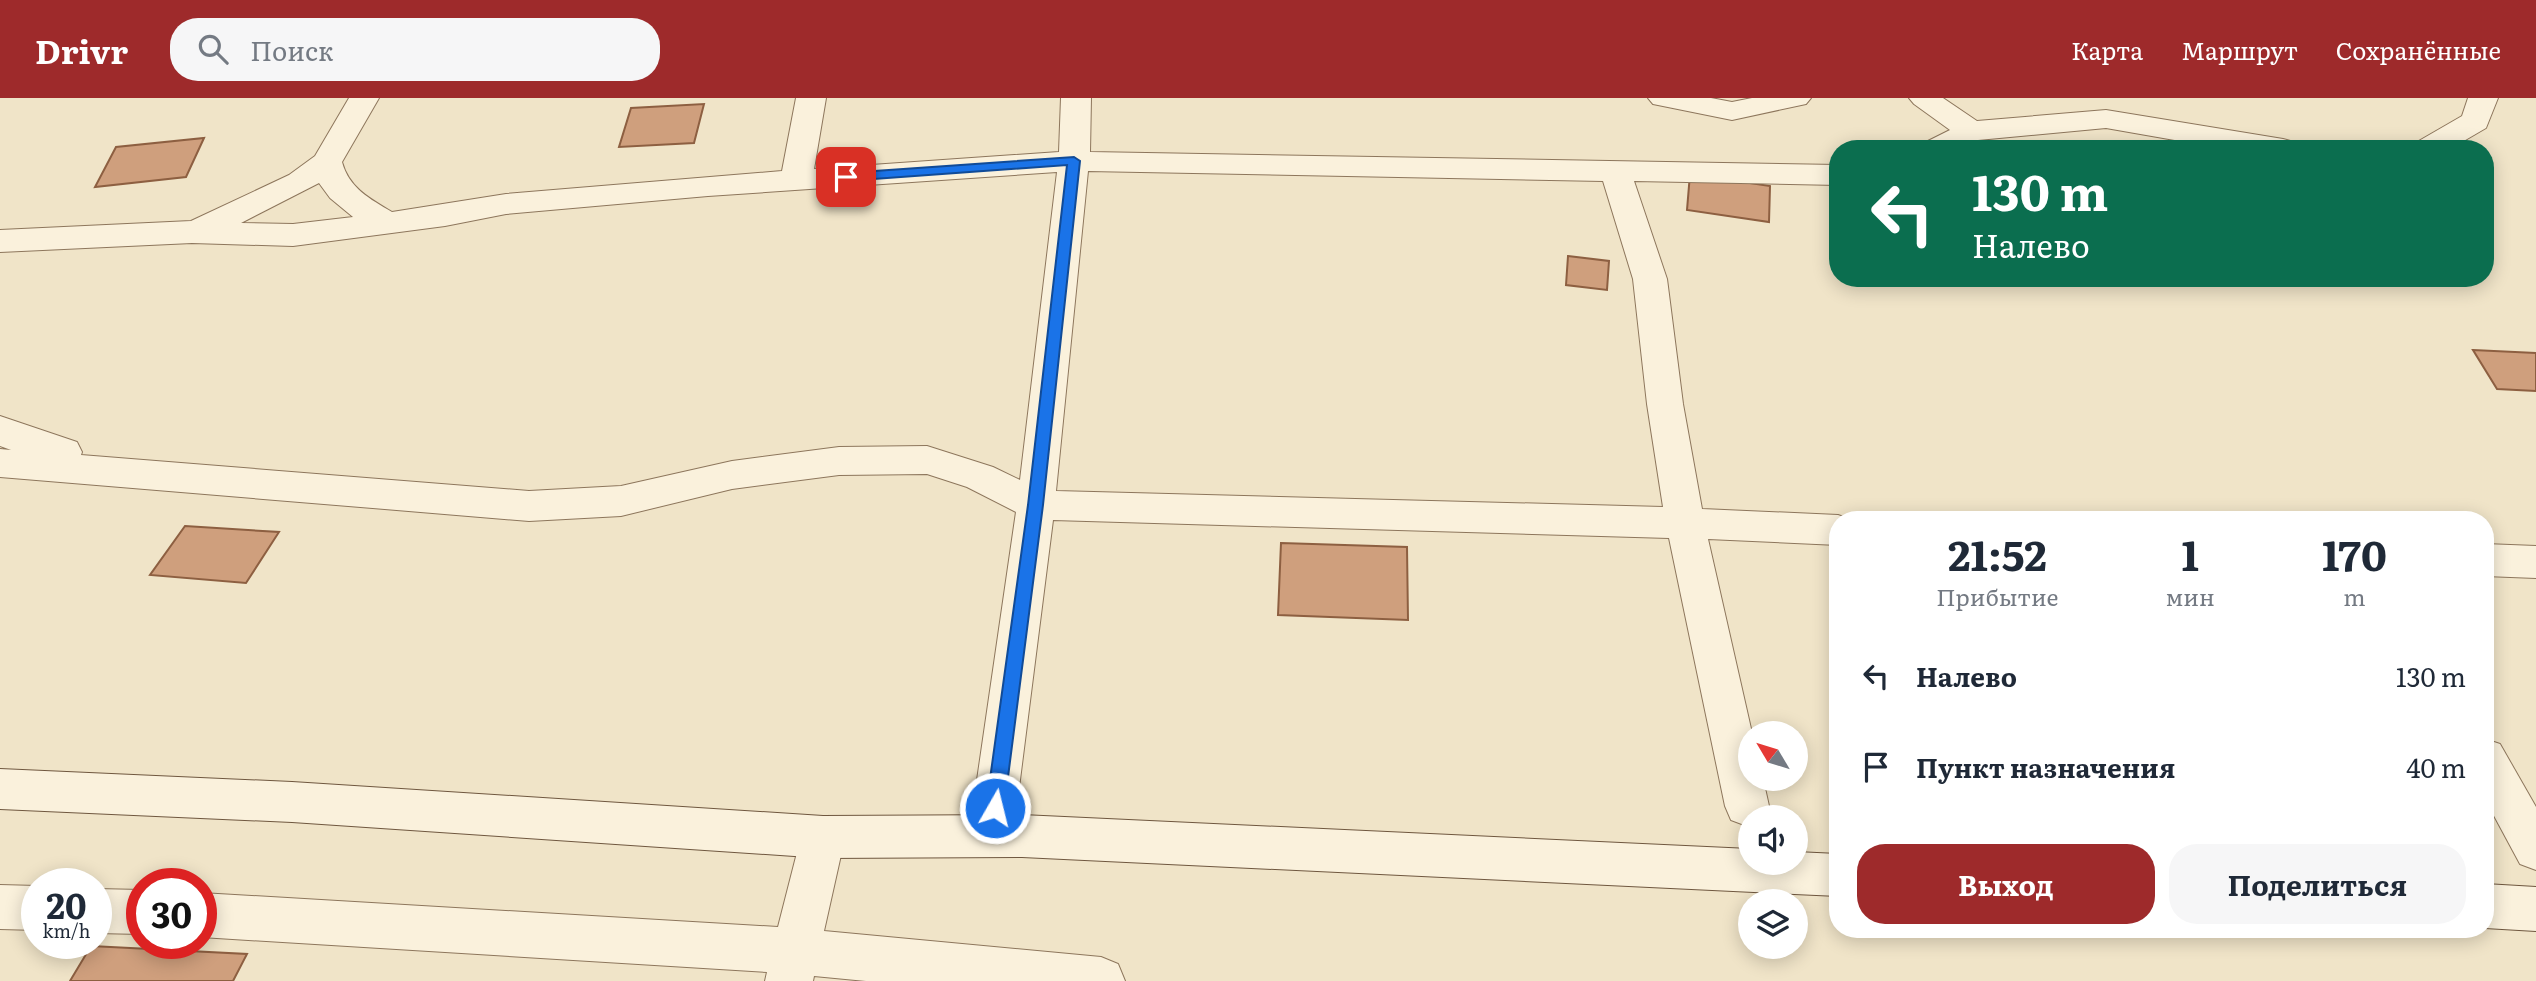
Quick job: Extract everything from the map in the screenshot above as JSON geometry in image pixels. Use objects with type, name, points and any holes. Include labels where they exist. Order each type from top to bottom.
[{"type":"street","points":[[192,232],[288,188],[327,162],[364,98]]},
{"type":"street","points":[[796,181],[811,98]]},
{"type":"street","points":[[991,835],[1036,505],[1074,161],[1076,98]]},
{"type":"street","points":[[1663,98],[1732,111],[1796,98]]},
{"type":"street","points":[[1924,98],[1971,131]]},
{"type":"street","points":[[2443,140],[2475,121],[2483,98]]},
{"type":"street","points":[[1954,140],[1971,131],[2106,119],[2230,140]]},
{"type":"street","points":[[0,241],[192,232],[293,235],[445,216],[506,204],[1074,161],[1829,175]]},
{"type":"street","points":[[327,162],[329,175],[350,201],[388,224]]},
{"type":"street","points":[[1616,172],[1650,279],[1665,404],[1685,523],[1747,805]]},
{"type":"street","points":[[0,430],[11,436],[140,475]]},
{"type":"street","points":[[0,463],[529,506],[621,501],[732,475],[839,461],[927,460],[980,477],[1036,505],[1685,523],[1829,530]]},
{"type":"street","points":[[2494,560],[2536,562]]},
{"type":"street","points":[[2494,774],[2536,849]]},
{"type":"street","points":[[0,789],[292,802],[823,837],[991,835],[1829,875]]},
{"type":"street","points":[[793,966],[823,837]]},
{"type":"street","points":[[2494,907],[2536,909]]},
{"type":"street","points":[[217,916],[793,966],[1101,981]]},
{"type":"building","points":[[704,104],[694,143],[619,147],[631,108]]},
{"type":"building","points":[[204,138],[186,177],[95,187],[116,147]]},
{"type":"building","points":[[1690,174],[1770,186],[1769,222],[1687,210]]},
{"type":"building","points":[[1568,256],[1609,261],[1607,290],[1566,285]]},
{"type":"building","points":[[2473,350],[2536,353],[2536,391],[2497,389]]},
{"type":"building","points":[[185,526],[279,532],[246,583],[150,575]]},
{"type":"building","points":[[1281,543],[1407,547],[1408,620],[1278,615]]},
{"type":"building","points":[[112,947],[126,948],[126,959],[217,959],[217,952],[247,954],[233,981],[70,981],[83,959],[112,959]]},
{"type":"route","points":[[846,177],[1074,161],[1036,505],[995,808]]}]
